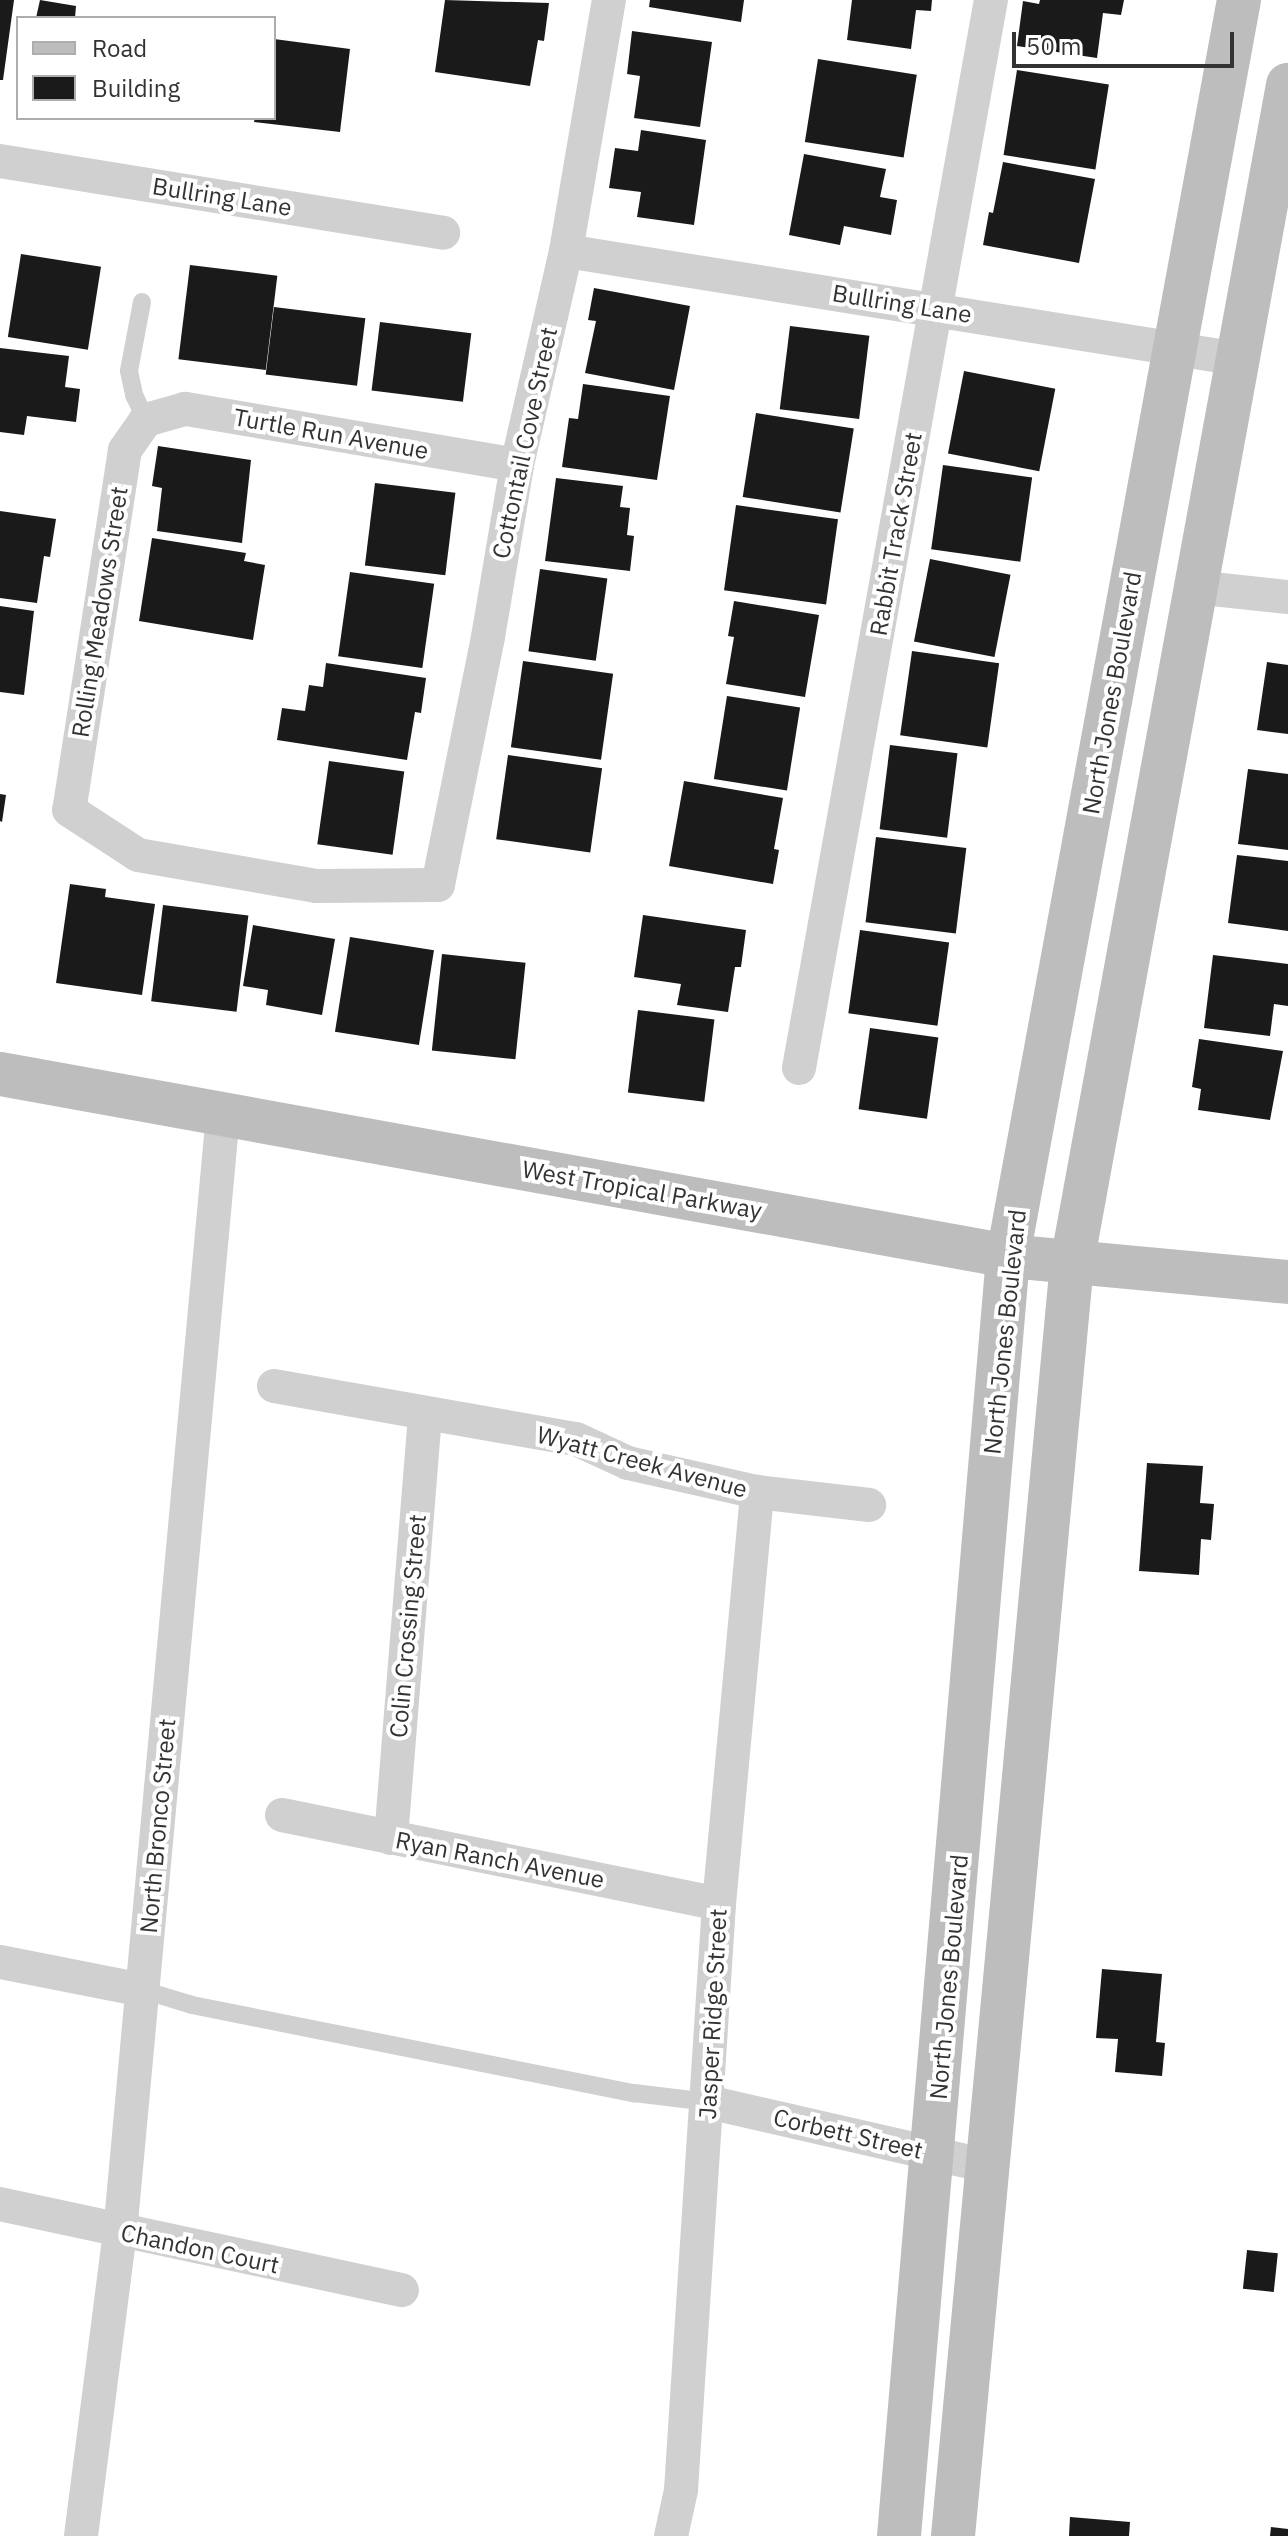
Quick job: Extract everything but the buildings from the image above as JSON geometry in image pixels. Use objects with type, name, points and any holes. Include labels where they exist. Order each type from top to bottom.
[{"type":"main road","name":"North Jones Boulevard","points":[[899,2536],[1008,1256],[1239,0]]},
{"type":"main road","points":[[953,2536],[1072,1263],[1288,85]]},
{"type":"main road","name":"West Tropical Parkway","points":[[0,1074],[1008,1256],[1288,1282]]},
{"type":"street","name":"Cottontail Cove Street","points":[[438,885],[488,637],[517,465],[566,251],[609,0]]},
{"type":"street","name":"Rabbit Track Street","points":[[799,1068],[991,0]]},
{"type":"street","name":"Bullring Lane","points":[[0,161],[443,233]]},
{"type":"street","name":"Bullring Lane","points":[[566,251],[1238,359]]},
{"type":"street","name":"Turtle Run Avenue","points":[[146,420],[185,409],[517,465]]},
{"type":"street","name":"Rolling Meadows Street","points":[[146,420],[125,450],[69,810],[138,855],[316,886],[438,885]]},
{"type":"street","points":[[1194,587],[1288,597]]},
{"type":"street","name":"North Bronco Street","points":[[81,2536],[120,2233],[223,1115]]},
{"type":"street","name":"Wyatt Creek Avenue","points":[[274,1386],[425,1415],[576,1439],[628,1463],[757,1492],[869,1505]]},
{"type":"street","name":"Colin Crossing Street","points":[[391,1838],[425,1415]]},
{"type":"street","name":"Jasper Ridge Street","points":[[671,2536],[681,2490],[719,1904],[757,1492]]},
{"type":"street","name":"Ryan Ranch Avenue","points":[[282,1815],[719,1904]]},
{"type":"street","points":[[0,1962],[143,1990]]},
{"type":"street","name":"Corbett Street","points":[[708,2102],[987,2166]]},
{"type":"street","name":"Chandon Court","points":[[0,2204],[120,2233],[402,2290]]},
{"type":"lane","points":[[142,302],[129,371],[134,395],[146,420]]},
{"type":"lane","points":[[143,1990],[192,2005],[634,2093],[708,2102]]}]
